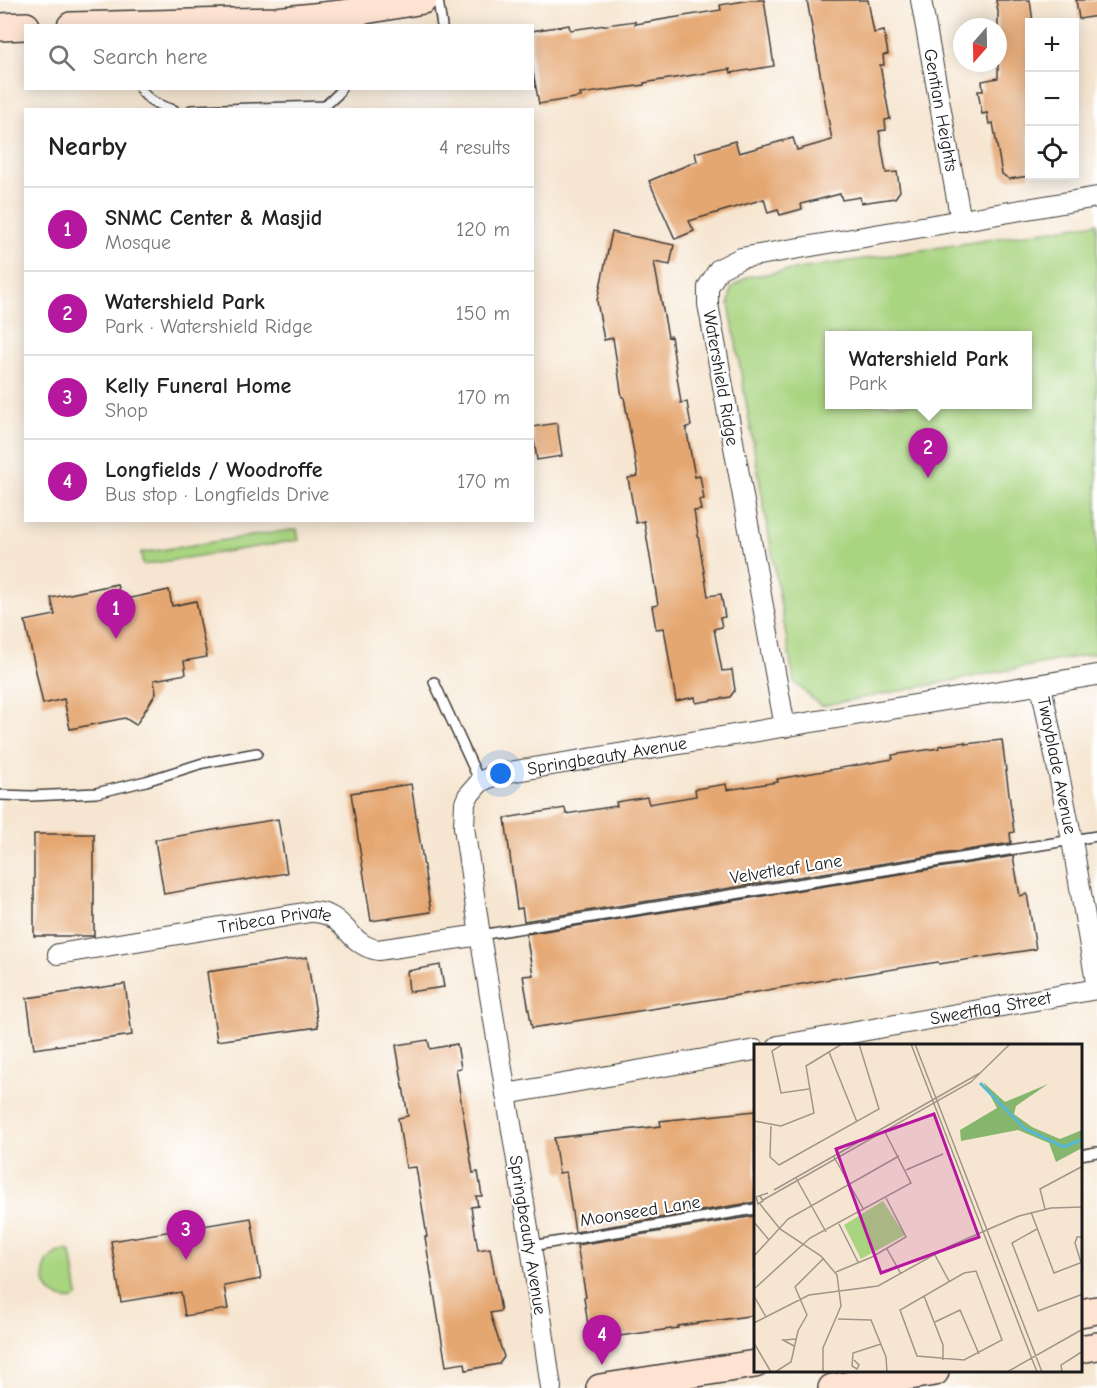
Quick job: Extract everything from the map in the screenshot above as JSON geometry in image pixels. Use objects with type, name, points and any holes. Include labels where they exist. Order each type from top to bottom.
[{"type":"street","points":[[170,24],[343,20],[423,0]]},
{"type":"street","name":"Gentian Heights","points":[[921,0],[961,221]]},
{"type":"street","points":[[0,27],[24,26]]},
{"type":"street","name":"Watershield Ridge","points":[[785,727],[708,304],[708,287],[719,269],[741,258],[1097,197]]},
{"type":"street","name":"Springbeauty Avenue","points":[[551,1388],[531,1246],[464,827],[465,803],[468,796],[480,782],[496,774],[1097,675]]},
{"type":"street","name":"Twayblade Avenue","points":[[1041,685],[1072,840],[1097,989]]},
{"type":"street","name":"Tribeca Private","points":[[58,954],[310,912],[325,913],[334,917],[363,945],[378,950],[480,934]]},
{"type":"street","name":"Sweetflag Street","points":[[789,1044],[1097,989]]},
{"type":"street","points":[[506,1094],[754,1050]]},
{"type":"street","points":[[1082,1313],[1097,1310]]},
{"type":"street","points":[[1082,1348],[1097,1346]]},
{"type":"street","points":[[600,1388],[754,1364]]},
{"type":"street","points":[[832,1388],[923,1373]]},
{"type":"lane","points":[[438,0],[442,24]]},
{"type":"lane","points":[[140,90],[149,99],[168,108]]},
{"type":"lane","points":[[258,108],[325,106],[340,90]]},
{"type":"lane","points":[[434,682],[480,782]]},
{"type":"lane","points":[[0,795],[96,793],[146,781],[203,763],[257,753]]},
{"type":"lane","name":"Velvetleaf Lane","points":[[480,934],[1097,836]]},
{"type":"lane","points":[[1082,1155],[1097,1152]]},
{"type":"lane","name":"Moonseed Lane","points":[[531,1246],[754,1209]]},
{"type":"green space","points":[[1097,223],[1097,653],[821,706],[794,682],[729,303],[731,288],[747,277]]},
{"type":"green space","points":[[297,529],[299,540],[143,565],[141,553]]},
{"type":"green space","points":[[66,1250],[71,1252],[78,1296],[72,1299],[56,1296],[45,1283],[44,1274],[50,1259],[56,1253]]},
{"type":"building","points":[[764,0],[774,66],[731,73],[730,69],[580,94],[581,97],[539,104],[534,78],[534,31],[569,25],[570,30],[635,21],[635,24],[721,10],[720,5]]},
{"type":"building","points":[[807,0],[868,0],[874,33],[884,31],[888,54],[883,55],[884,65],[880,65],[890,119],[885,120],[886,130],[879,131],[886,173],[897,172],[900,191],[895,198],[861,203],[860,197],[842,200],[840,194],[801,204],[802,209],[780,215],[778,210],[768,213],[764,199],[689,221],[694,231],[675,239],[649,181],[697,161],[695,153],[735,141],[739,153],[793,138],[797,150],[832,140]]},
{"type":"building","points":[[996,0],[1030,0],[1032,18],[1025,18],[1025,177],[1009,179],[1002,174],[993,123],[989,124],[987,113],[982,114],[978,91],[983,91],[982,81],[998,78],[998,72],[1007,72],[1007,18],[998,18]]},
{"type":"building","points":[[1076,0],[1097,0],[1097,16],[1079,18]]},
{"type":"building","points":[[612,232],[674,245],[670,265],[654,262],[668,337],[671,336],[681,403],[687,402],[691,426],[686,427],[695,477],[700,476],[704,499],[699,500],[701,510],[694,511],[708,596],[721,594],[725,617],[720,618],[722,627],[714,629],[722,671],[732,670],[735,690],[730,697],[696,703],[695,697],[676,701],[664,628],[656,629],[652,606],[658,605],[644,521],[636,523],[628,478],[638,476],[624,397],[622,397],[613,338],[604,340],[597,301]]},
{"type":"building","points":[[557,423],[562,456],[537,460],[534,427]]},
{"type":"building","points":[[117,584],[121,600],[169,590],[172,606],[196,601],[207,657],[184,661],[186,674],[154,680],[156,693],[136,725],[125,718],[70,729],[64,699],[43,704],[25,621],[55,615],[51,598]]},
{"type":"building","points":[[1002,740],[1014,832],[1010,833],[1011,843],[524,921],[522,908],[517,909],[505,818],[565,808],[566,814],[617,806],[616,802],[647,797],[649,804],[696,796],[695,789],[726,784],[727,790],[778,782],[777,779],[893,759],[892,755],[939,748],[939,746]]},
{"type":"building","points":[[411,784],[431,912],[371,921],[351,793]]},
{"type":"building","points":[[278,819],[287,873],[164,894],[155,840]]},
{"type":"building","points":[[34,834],[94,834],[94,936],[34,936]]},
{"type":"building","points":[[1013,856],[1020,896],[1027,894],[1036,949],[939,964],[938,962],[532,1028],[523,976],[533,975],[526,934]]},
{"type":"building","points":[[307,957],[318,1027],[217,1041],[207,972]]},
{"type":"building","points":[[440,965],[444,987],[409,992],[407,971]]},
{"type":"building","points":[[125,984],[132,1035],[34,1049],[27,998]]},
{"type":"building","points":[[428,1040],[430,1049],[457,1044],[461,1068],[456,1069],[462,1107],[473,1173],[478,1172],[482,1196],[476,1196],[478,1206],[471,1207],[478,1250],[490,1248],[501,1311],[490,1313],[504,1357],[499,1364],[466,1370],[465,1363],[446,1366],[416,1167],[406,1168],[398,1118],[408,1116],[396,1045]]},
{"type":"building","points":[[754,1111],[754,1202],[575,1232],[566,1172],[559,1173],[554,1138],[661,1126],[660,1121]]},
{"type":"building","points":[[754,1216],[754,1315],[590,1340],[584,1297],[586,1297],[577,1245]]},
{"type":"building","points":[[251,1218],[261,1279],[224,1286],[228,1309],[185,1316],[181,1292],[121,1302],[111,1241]]},
{"type":"place","name":"Watershield Park","points":[[928,478]]},
{"type":"place","name":"SNMC Center & Masjid","points":[[116,639]]},
{"type":"place","name":"Kelly Funeral Home","points":[[186,1260]]},
{"type":"place","name":"Longfields / Woodroffe","points":[[602,1365]]}]
